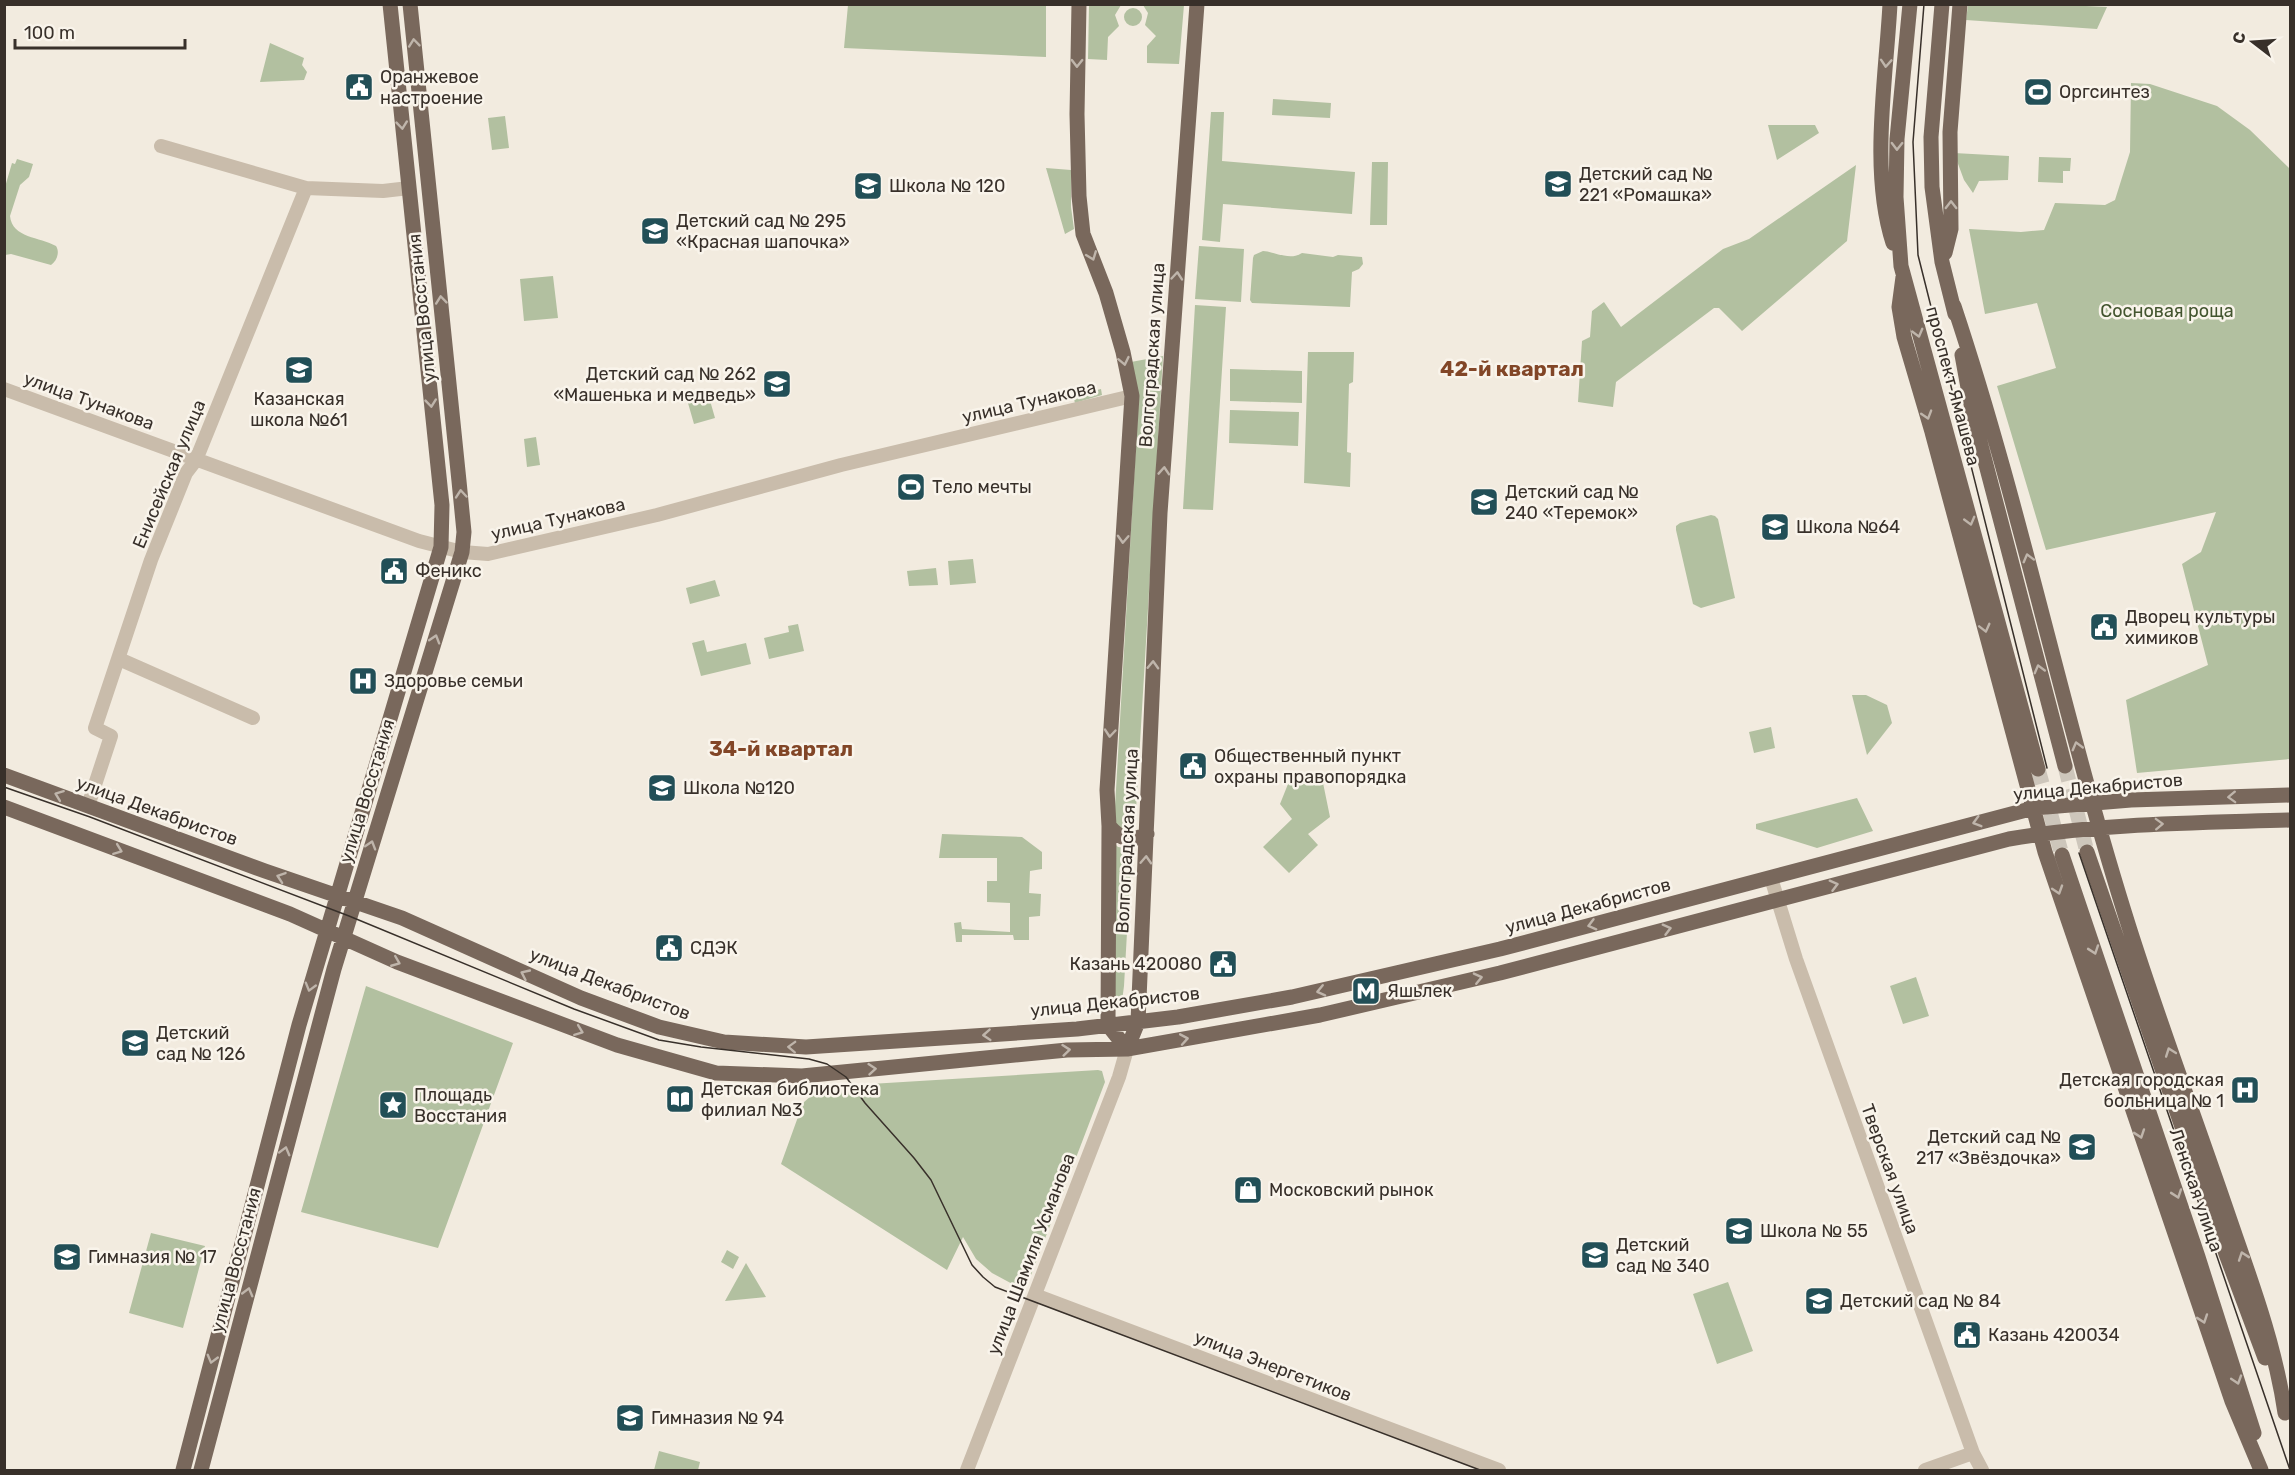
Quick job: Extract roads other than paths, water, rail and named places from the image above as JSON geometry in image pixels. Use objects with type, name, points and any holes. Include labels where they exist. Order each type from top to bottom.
[{"type":"main road","name":"улица Восстания","points":[[183,1470],[299,1025],[441,547],[442,505],[390,4]]},
{"type":"main road","name":"улица Восстания","points":[[201,1470],[342,939],[462,552],[464,532],[410,4]]},
{"type":"main road","name":"Волгоградская улица","points":[[1079,4],[1077,114],[1079,196],[1083,234],[1106,293],[1123,352],[1132,396],[1107,790],[1109,826],[1106,987],[1108,1025]]},
{"type":"main road","name":"Волгоградская улица","points":[[1127,1049],[1138,1022],[1160,513],[1197,4]]},
{"type":"main road","points":[[1890,4],[1882,141],[1883,206],[1902,271],[1899,308],[1904,337],[2041,834],[2096,1004],[2232,1401],[2261,1470]]},
{"type":"main road","name":"проспект Ямашева","points":[[1910,4],[1897,138],[1896,197],[1902,271],[2038,769]]},
{"type":"main road","points":[[1942,262],[1951,229],[1950,132],[1960,4]]},
{"type":"main road","name":"проспект Ямашева","points":[[1941,6],[1931,137],[1932,187],[1942,262],[1954,306],[1973,415],[2065,766]]},
{"type":"main road","points":[[1954,306],[1982,393],[2128,924],[2167,1045],[2286,1384],[2285,1413]]},
{"type":"main road","name":"улица Декабристов","points":[[4,775],[440,934],[581,998],[659,1027],[706,1039],[781,1047],[828,1047],[1108,1025],[1292,997],[1500,949],[2034,808],[2093,803],[2290,795]]},
{"type":"main road","points":[[4,807],[290,914],[342,939],[429,975],[617,1045],[659,1059],[716,1072],[802,1076],[1066,1050],[1127,1049],[1320,1015],[1500,973],[2009,839],[2100,827],[2290,820]]},
{"type":"main road","points":[[1109,826],[1118,837],[1127,839],[1137,839],[1147,834]]},
{"type":"main road","name":"Ленская улица","points":[[2087,852],[2226,1254],[2290,1429]]},
{"type":"main road","name":"Ленская улица","points":[[2062,855],[2198,1257],[2266,1470]]},
{"type":"main road","points":[[1108,1025],[1127,1049]]},
{"type":"street","points":[[161,146],[306,188],[383,191],[409,188]]},
{"type":"street","name":"Енисейская улица","points":[[88,806],[111,736],[95,728],[151,560],[186,473],[196,460],[306,188]]},
{"type":"street","name":"улица Тунакова","points":[[4,389],[419,541],[462,552],[491,554],[657,514],[842,465],[1132,396]]},
{"type":"street","points":[[119,659],[253,718]]},
{"type":"street","name":"Тверская улица","points":[[1771,878],[1796,959],[1973,1453],[1982,1470]]},
{"type":"street","name":"улица Шамиля Усманова","points":[[967,1470],[1119,1077],[1127,1049]]},
{"type":"street","name":"улица Энергетиков","points":[[1035,1295],[1499,1470]]},
{"type":"street","points":[[1926,1470],[1973,1453]]},
{"type":"tunnel","points":[[2065,766],[2087,852]]},
{"type":"tunnel","points":[[2038,769],[2062,855]]},
{"type":"tram line","points":[[1924,4],[1913,142],[1918,255],[2047,768]]},
{"type":"tram line","points":[[4,787],[90,817],[349,916],[574,1009],[659,1040],[809,1059],[827,1064],[846,1077],[865,1103],[931,1180],[972,1265],[995,1287],[1480,1470]]},
{"type":"tram line","points":[[2079,853],[2290,1470]]},
{"type":"place","name":"Оранжевое настроение","points":[[359,87]]},
{"type":"place","name":"Оргсинтез","points":[[2038,92]]},
{"type":"place","name":"Детский сад № 221 «Ромашка»","points":[[1558,184]]},
{"type":"place","name":"Школа № 120","points":[[868,186]]},
{"type":"place","name":"Детский сад № 295 «Красная шапочка»","points":[[655,231]]},
{"type":"place","name":"Казанская школа №61","points":[[299,370]]},
{"type":"place","name":"Детский сад № 262 «Машенька и медведь»","points":[[777,384]]},
{"type":"place","name":"Тело мечты","points":[[911,487]]},
{"type":"place","name":"Детский сад № 240 «Теремок»","points":[[1484,502]]},
{"type":"place","name":"Школа №64","points":[[1775,527]]},
{"type":"place","name":"Феникс","points":[[394,571]]},
{"type":"place","name":"Дворец культуры химиков","points":[[2104,627]]},
{"type":"place","name":"Здоровье семьи","points":[[363,681]]},
{"type":"place","name":"Общественный пункт охраны правопорядка","points":[[1193,766]]},
{"type":"place","name":"Школа №120","points":[[662,788]]},
{"type":"place","name":"СДЭК","points":[[669,948]]},
{"type":"place","name":"Казань 420080","points":[[1223,964]]},
{"type":"place","name":"Яшьлек","points":[[1366,991]]},
{"type":"place","name":"Детский сад № 126","points":[[135,1043]]},
{"type":"place","name":"Детская городская больница № 1","points":[[2245,1090]]},
{"type":"place","name":"Детская библиотека филиал №3","points":[[680,1099]]},
{"type":"place","name":"Площадь Восстания","points":[[393,1105]]},
{"type":"place","name":"Детский сад № 217 «Звёздочка»","points":[[2082,1147]]},
{"type":"place","name":"Московский рынок","points":[[1248,1190]]},
{"type":"place","name":"Школа № 55","points":[[1739,1231]]},
{"type":"place","name":"Детский сад № 340","points":[[1595,1255]]},
{"type":"place","name":"Гимназия № 17","points":[[67,1257]]},
{"type":"place","name":"Детский сад № 84","points":[[1819,1301]]},
{"type":"place","name":"Казань 420034","points":[[1967,1335]]},
{"type":"place","name":"Гимназия № 94","points":[[630,1418]]},
{"type":"district","name":"42-й квартал","points":[[1512,369]]},
{"type":"district","name":"34-й квартал","points":[[781,749]]},
{"type":"park label","name":"Сосновая роща","points":[[2167,311]]}]
